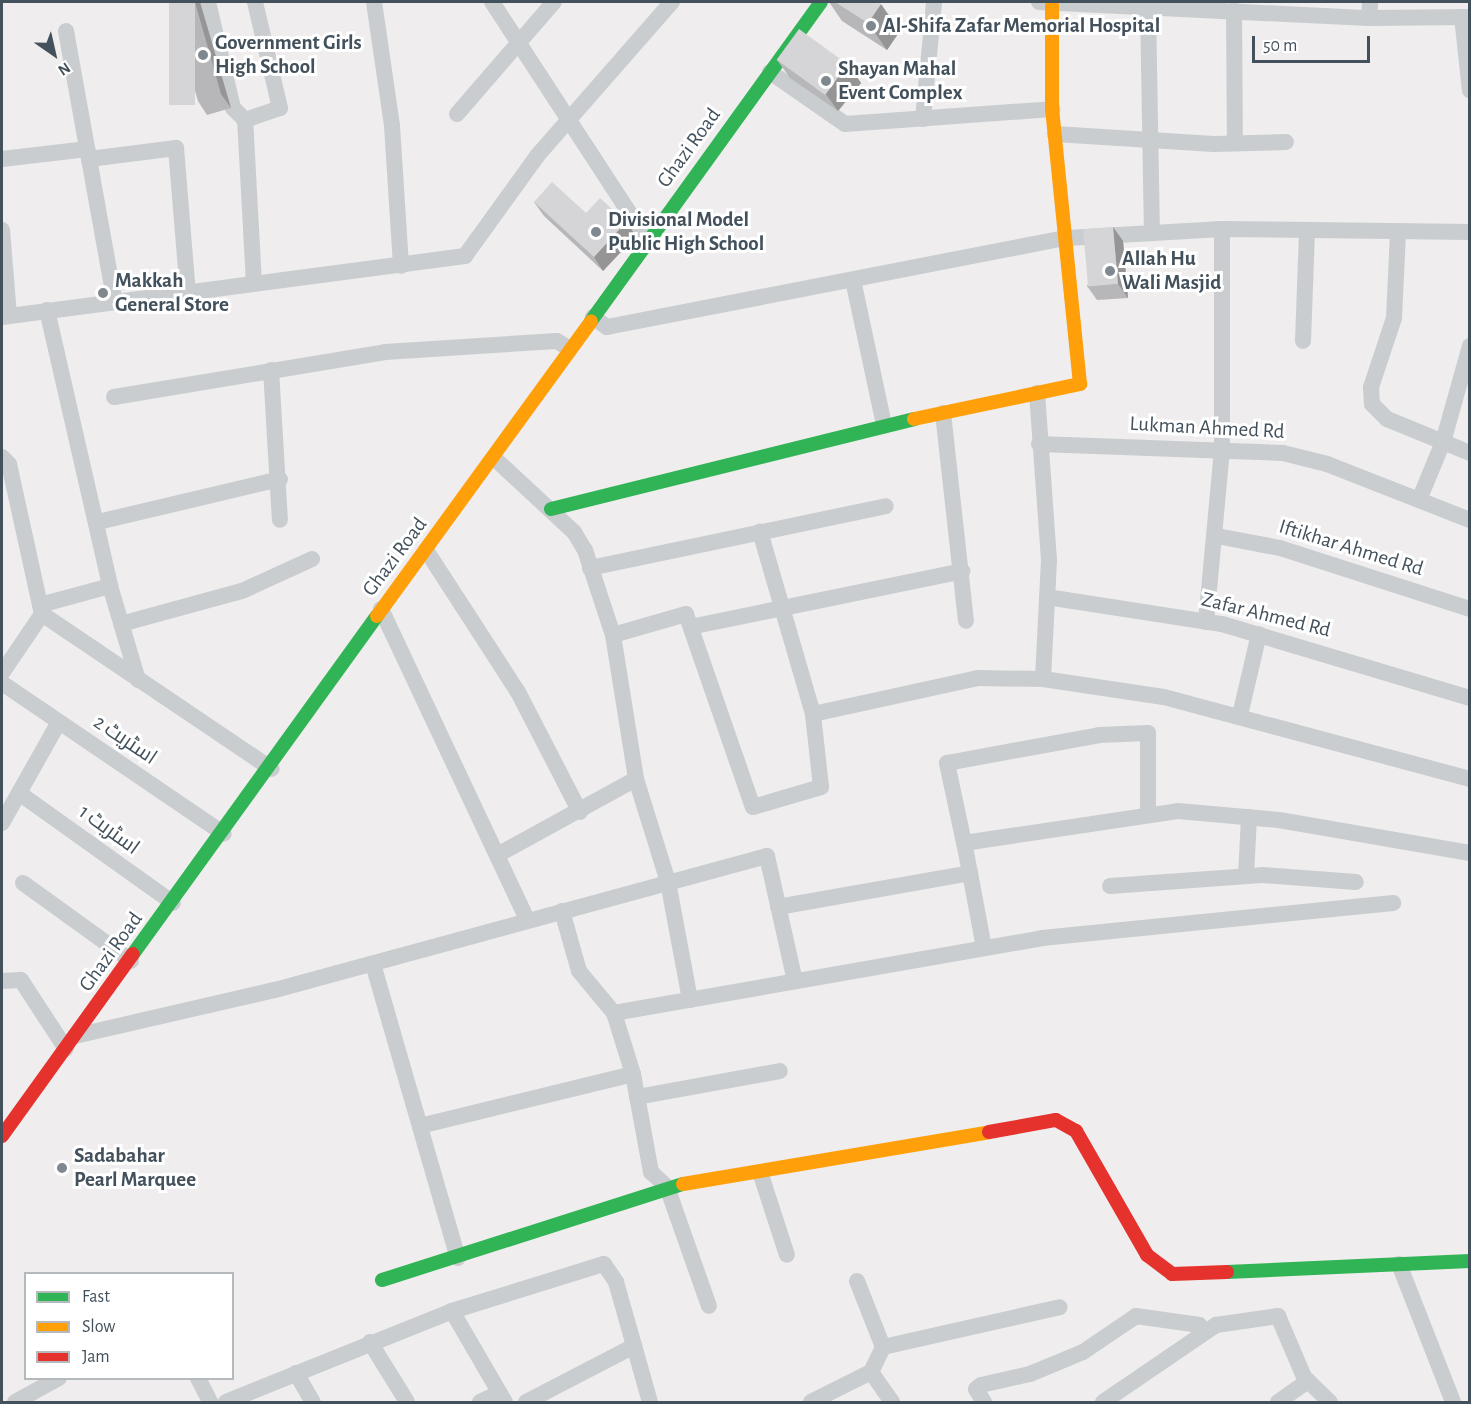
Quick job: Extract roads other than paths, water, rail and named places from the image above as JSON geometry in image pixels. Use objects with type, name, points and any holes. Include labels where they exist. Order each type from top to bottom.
[{"type":"street","points":[[208,2],[233,108],[245,120],[254,284]]},
{"type":"street","points":[[245,120],[280,108],[255,2]]},
{"type":"street","points":[[374,2],[392,126],[401,266]]},
{"type":"street","points":[[492,2],[567,122],[640,229],[652,235]]},
{"type":"street","points":[[457,114],[554,2]]},
{"type":"street","points":[[2,230],[5,317],[465,256],[567,122],[672,2]]},
{"type":"street","name":"Ghazi Road","points":[[2,1136],[272,769],[381,609],[494,458],[821,2]]},
{"type":"street","points":[[923,119],[934,2]]},
{"type":"street","points":[[551,509],[884,425],[1080,384],[1067,237],[1052,109],[1046,3],[1370,10],[1466,17],[1470,91]]},
{"type":"street","points":[[1148,7],[1152,233]]},
{"type":"street","points":[[1235,143],[1242,8]]},
{"type":"street","points":[[66,31],[115,302]]},
{"type":"street","points":[[770,72],[845,124],[1052,109]]},
{"type":"street","points":[[1055,134],[1149,141],[1286,142]]},
{"type":"street","points":[[2,159],[176,148],[188,293]]},
{"type":"street","points":[[1206,622],[1217,536],[1222,449],[1222,229]]},
{"type":"street","points":[[593,318],[607,327],[1067,237],[1222,229],[1307,232],[1470,232]]},
{"type":"street","points":[[1303,341],[1307,232]]},
{"type":"street","points":[[1398,233],[1394,318],[1371,387],[1372,404],[1387,419],[1470,453]]},
{"type":"street","points":[[853,280],[884,425]]},
{"type":"street","points":[[47,310],[98,522],[110,586],[138,680]]},
{"type":"street","points":[[114,397],[385,352],[511,342],[557,341],[570,349]]},
{"type":"street","points":[[1419,500],[1443,442],[1470,346]]},
{"type":"street","points":[[272,370],[280,479],[280,520]]},
{"type":"street","points":[[1037,393],[1047,597],[1043,679]]},
{"type":"street","points":[[943,413],[966,621]]},
{"type":"street","name":"Lukman Ahmed Rd","points":[[1039,444],[1222,449],[1316,461],[1470,520]]},
{"type":"street","points":[[2,457],[9,464],[41,610],[138,680],[272,769]]},
{"type":"street","points":[[494,458],[574,532],[590,568],[613,635],[636,779],[668,882],[690,1000]]},
{"type":"street","points":[[98,522],[280,479]]},
{"type":"street","points":[[590,568],[886,506]]},
{"type":"street","points":[[613,635],[686,614],[695,626],[753,807],[821,787],[813,714],[760,532]]},
{"type":"street","name":"Iftikhar Ahmed Rd","points":[[1217,536],[1280,548],[1470,609]]},
{"type":"street","points":[[426,550],[518,692],[580,812]]},
{"type":"street","points":[[121,624],[243,591],[312,560]]},
{"type":"street","points":[[695,626],[962,571]]},
{"type":"street","points":[[2,673],[41,610],[110,586]]},
{"type":"street","name":"Zafar Ahmed Rd","points":[[1047,597],[1206,622],[1259,634],[1470,698]]},
{"type":"street","points":[[381,609],[499,854],[526,919]]},
{"type":"street","points":[[1240,715],[1259,634]]},
{"type":"street","points":[[813,714],[978,678],[1043,679],[1240,715],[1390,761],[1470,779]]},
{"type":"street","name":"اسٹریٹ 2","points":[[2,683],[224,834]]},
{"type":"street","points":[[2,823],[59,722]]},
{"type":"street","points":[[984,948],[947,763],[1099,735],[1148,733],[1148,815]]},
{"type":"street","points":[[499,854],[580,812],[636,779]]},
{"type":"street","name":"اسٹریٹ 1","points":[[19,793],[173,903]]},
{"type":"street","points":[[964,843],[1178,811],[1249,817],[1470,853]]},
{"type":"street","points":[[1246,876],[1249,817]]},
{"type":"street","points":[[2,981],[21,980],[71,1042],[373,964],[526,919],[766,856],[795,981]]},
{"type":"street","points":[[778,907],[969,873]]},
{"type":"street","points":[[1110,886],[1246,876],[1356,882]]},
{"type":"street","points":[[23,883],[131,961]]},
{"type":"street","points":[[614,1013],[984,948],[1393,903]]},
{"type":"street","points":[[562,911],[579,971],[614,1013],[633,1074],[651,1172],[667,1187],[709,1306]]},
{"type":"street","points":[[373,964],[458,1258]]},
{"type":"street","points":[[638,1097],[780,1071]]},
{"type":"street","points":[[420,1126],[633,1074]]},
{"type":"street","points":[[382,1280],[458,1258],[667,1187],[1065,1120],[1156,1267],[1172,1274],[1470,1261]]},
{"type":"street","points":[[760,1172],[787,1255]]},
{"type":"street","points":[[226,1402],[370,1342],[452,1311],[604,1264],[616,1282],[650,1402]]},
{"type":"street","points":[[1399,1264],[1454,1402]]},
{"type":"street","points":[[812,1402],[871,1371],[883,1347],[857,1281]]},
{"type":"street","points":[[883,1347],[1060,1307]]},
{"type":"street","points":[[452,1311],[502,1398],[480,1402]]},
{"type":"street","points":[[984,1402],[976,1389],[981,1385],[1030,1374],[1083,1352],[1136,1316],[1199,1325],[1205,1332]]},
{"type":"street","points":[[1103,1402],[1221,1323],[1278,1316],[1308,1382],[1330,1402]]},
{"type":"street","points":[[370,1342],[407,1402]]},
{"type":"street","points":[[526,1402],[634,1346]]},
{"type":"street","points":[[871,1371],[892,1402]]},
{"type":"street","points":[[296,1373],[313,1402]]},
{"type":"street","points":[[15,1402],[55,1380]]},
{"type":"street","points":[[199,1380],[210,1402]]},
{"type":"street","points":[[1278,1402],[1308,1382]]},
{"type":"place","name":"Al-Shifa Zafar Memorial Hospital","points":[[871,26]]},
{"type":"place","name":"Government Girls High School","points":[[203,55]]},
{"type":"place","name":"Shayan Mahal Event Complex","points":[[826,81]]},
{"type":"place","name":"Divisional Model Public High School","points":[[596,232]]},
{"type":"place","name":"Allah Hu Wali Masjid","points":[[1110,271]]},
{"type":"place","name":"Makkah General Store","points":[[103,293]]},
{"type":"place","name":"Sadabahar Pearl Marquee","points":[[62,1168]]}]
